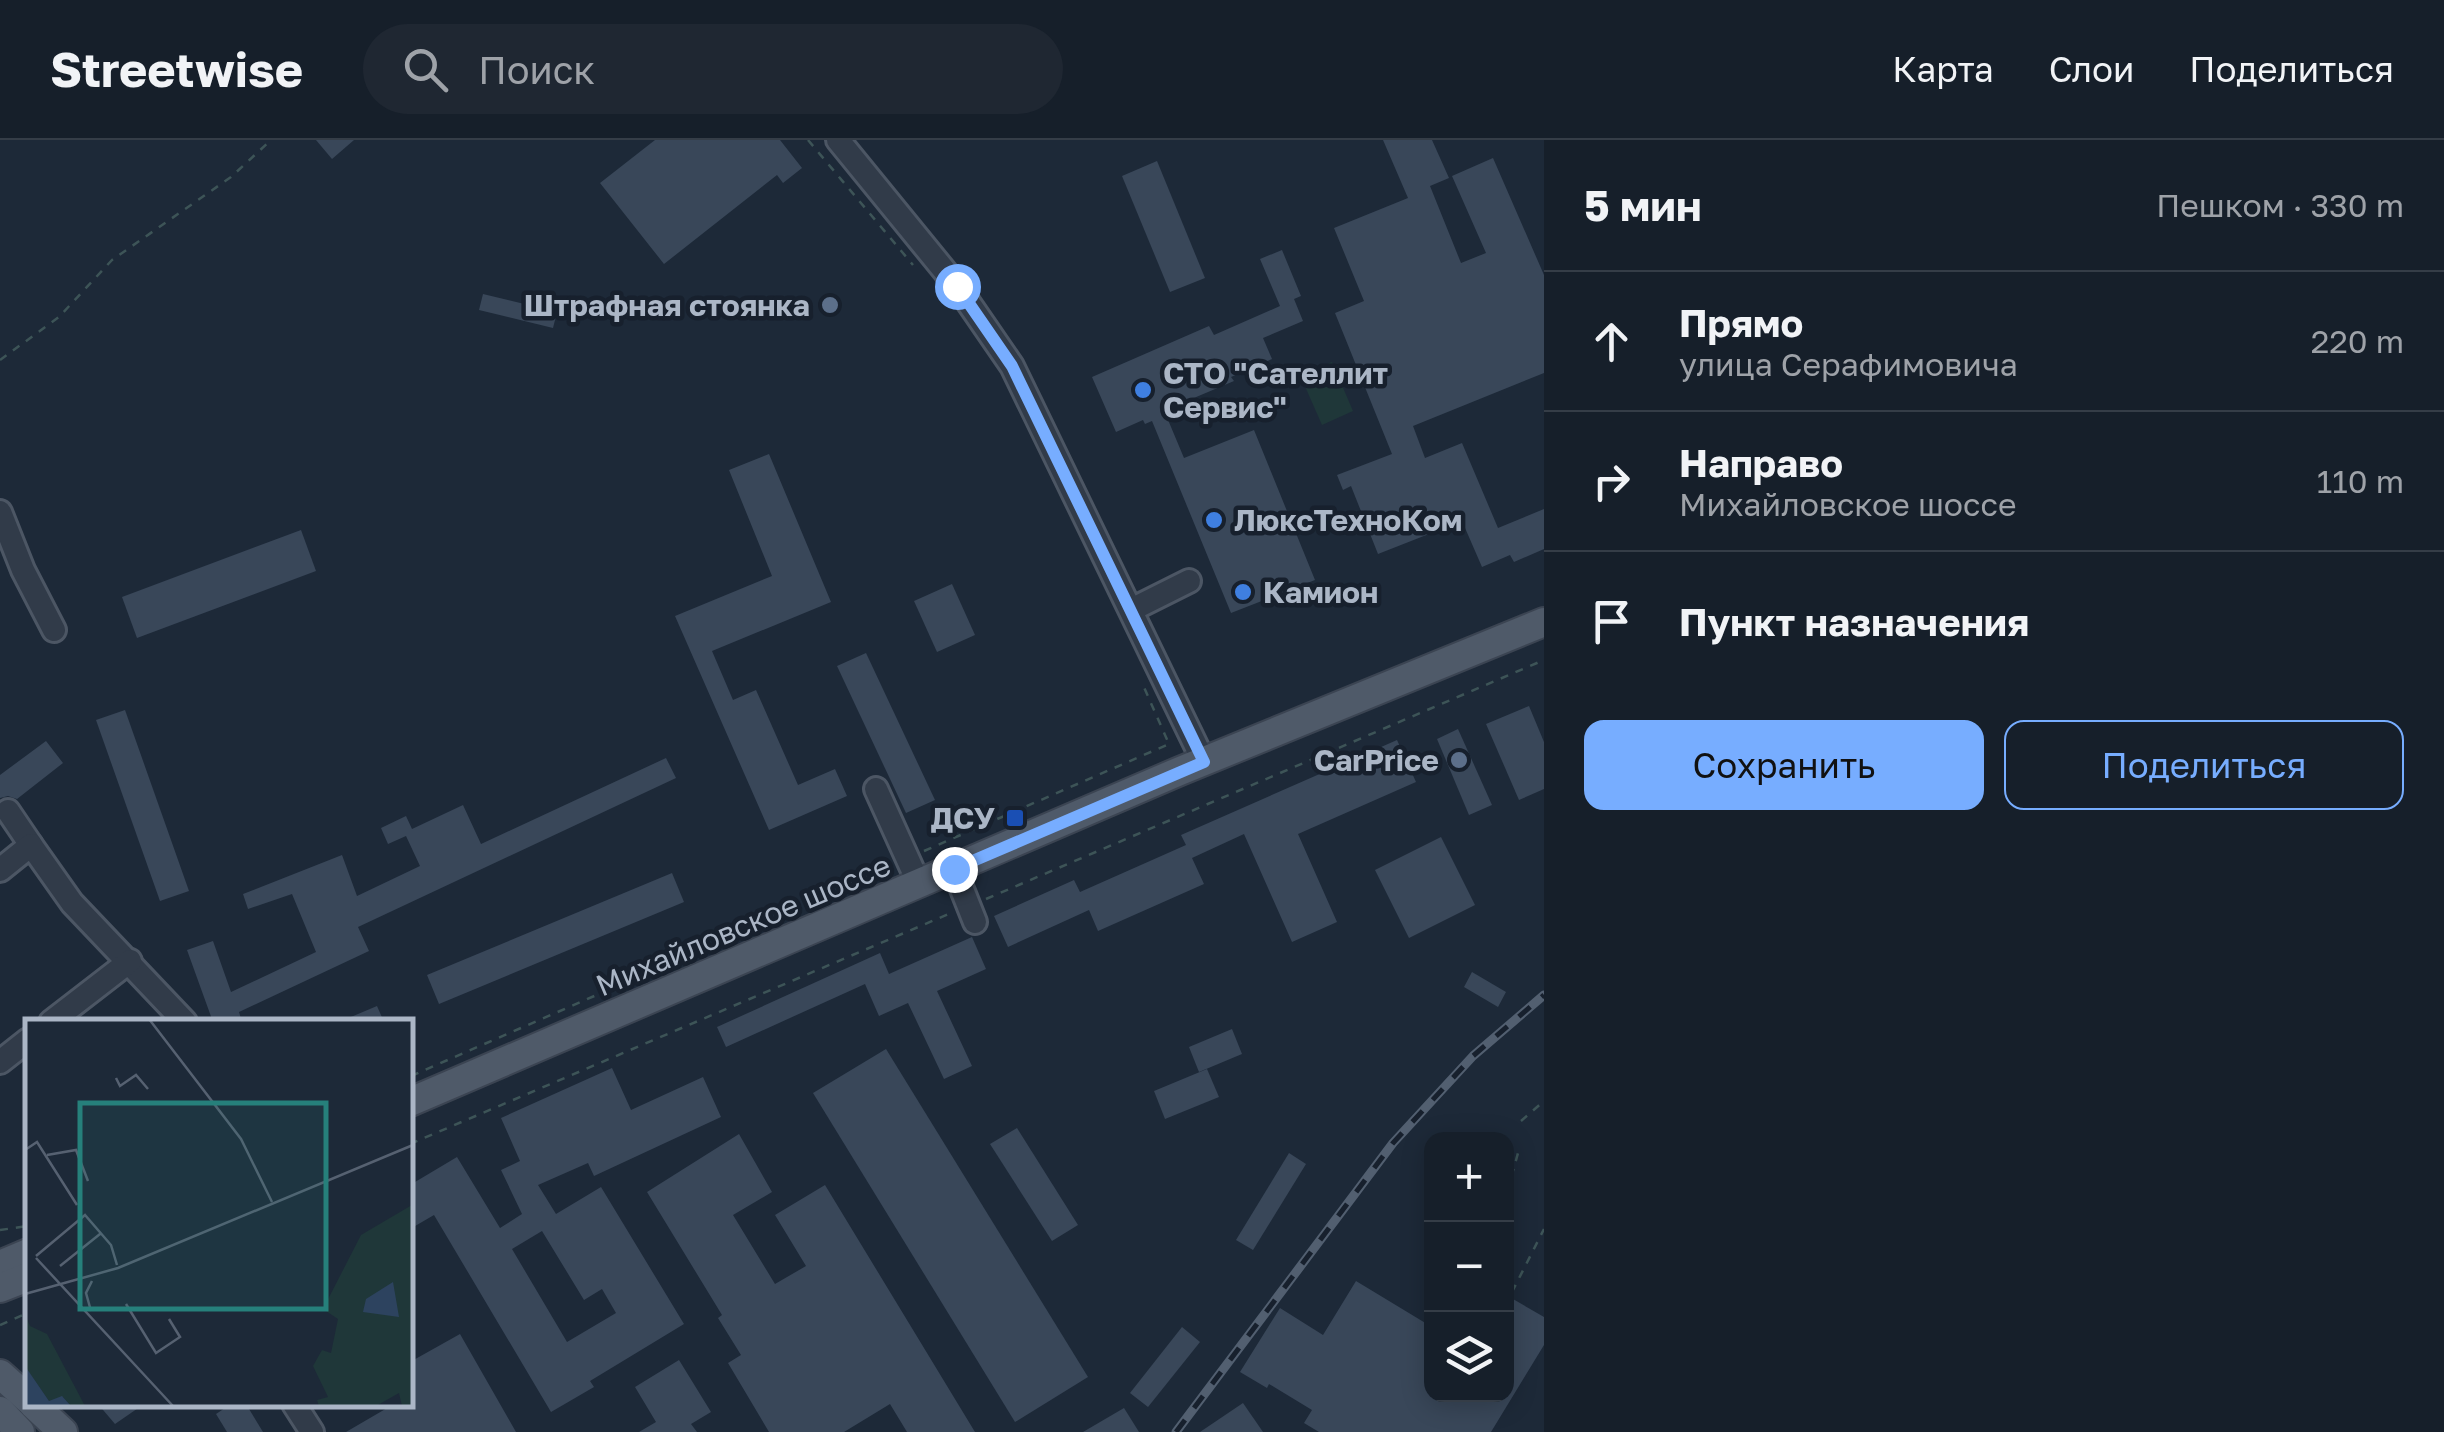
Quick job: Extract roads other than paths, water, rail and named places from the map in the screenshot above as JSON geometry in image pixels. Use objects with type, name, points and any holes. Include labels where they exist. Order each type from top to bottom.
[{"type":"main road","name":"Михайловское шоссе","points":[[412,1101],[913,871],[954,869],[1544,622]]},
{"type":"main road","points":[[0,1246],[25,1250]]},
{"type":"main road","points":[[0,1265],[25,1252]]},
{"type":"main road","points":[[0,1288],[25,1278]]},
{"type":"main road","points":[[0,1374],[25,1396]]},
{"type":"main road","points":[[36,1407],[65,1432]]},
{"type":"main road","points":[[53,1407],[65,1432]]},
{"type":"main road","points":[[0,1412],[20,1432]]},
{"type":"main road","points":[[0,1424],[11,1432]]},
{"type":"street","points":[[838,140],[957,286],[1012,366],[1204,762]]},
{"type":"street","points":[[0,512],[22,570],[54,630]]},
{"type":"street","points":[[1131,610],[1189,581]]},
{"type":"street","points":[[876,789],[913,871]]},
{"type":"street","points":[[8,811],[72,903],[182,1019]]},
{"type":"street","points":[[2,864],[31,845]]},
{"type":"street","points":[[954,869],[972,914]]},
{"type":"street","points":[[55,1019],[130,961]]},
{"type":"street","points":[[0,1062],[25,1042]]},
{"type":"street","points":[[296,1407],[312,1432]]},
{"type":"railway","points":[[1176,1432],[1393,1143],[1473,1056],[1544,995]]},
{"type":"place","name":"Штрафная стоянка","points":[[830,305]]},
{"type":"place","name":"СТО \"Сателлит Сервис\"","points":[[1143,390]]},
{"type":"place","name":"ЛюксТехноКом","points":[[1214,520]]},
{"type":"place","name":"Камион","points":[[1243,592]]},
{"type":"place","name":"CarPrice","points":[[1459,760]]},
{"type":"place","name":"ДСУ","points":[[1015,818]]}]
